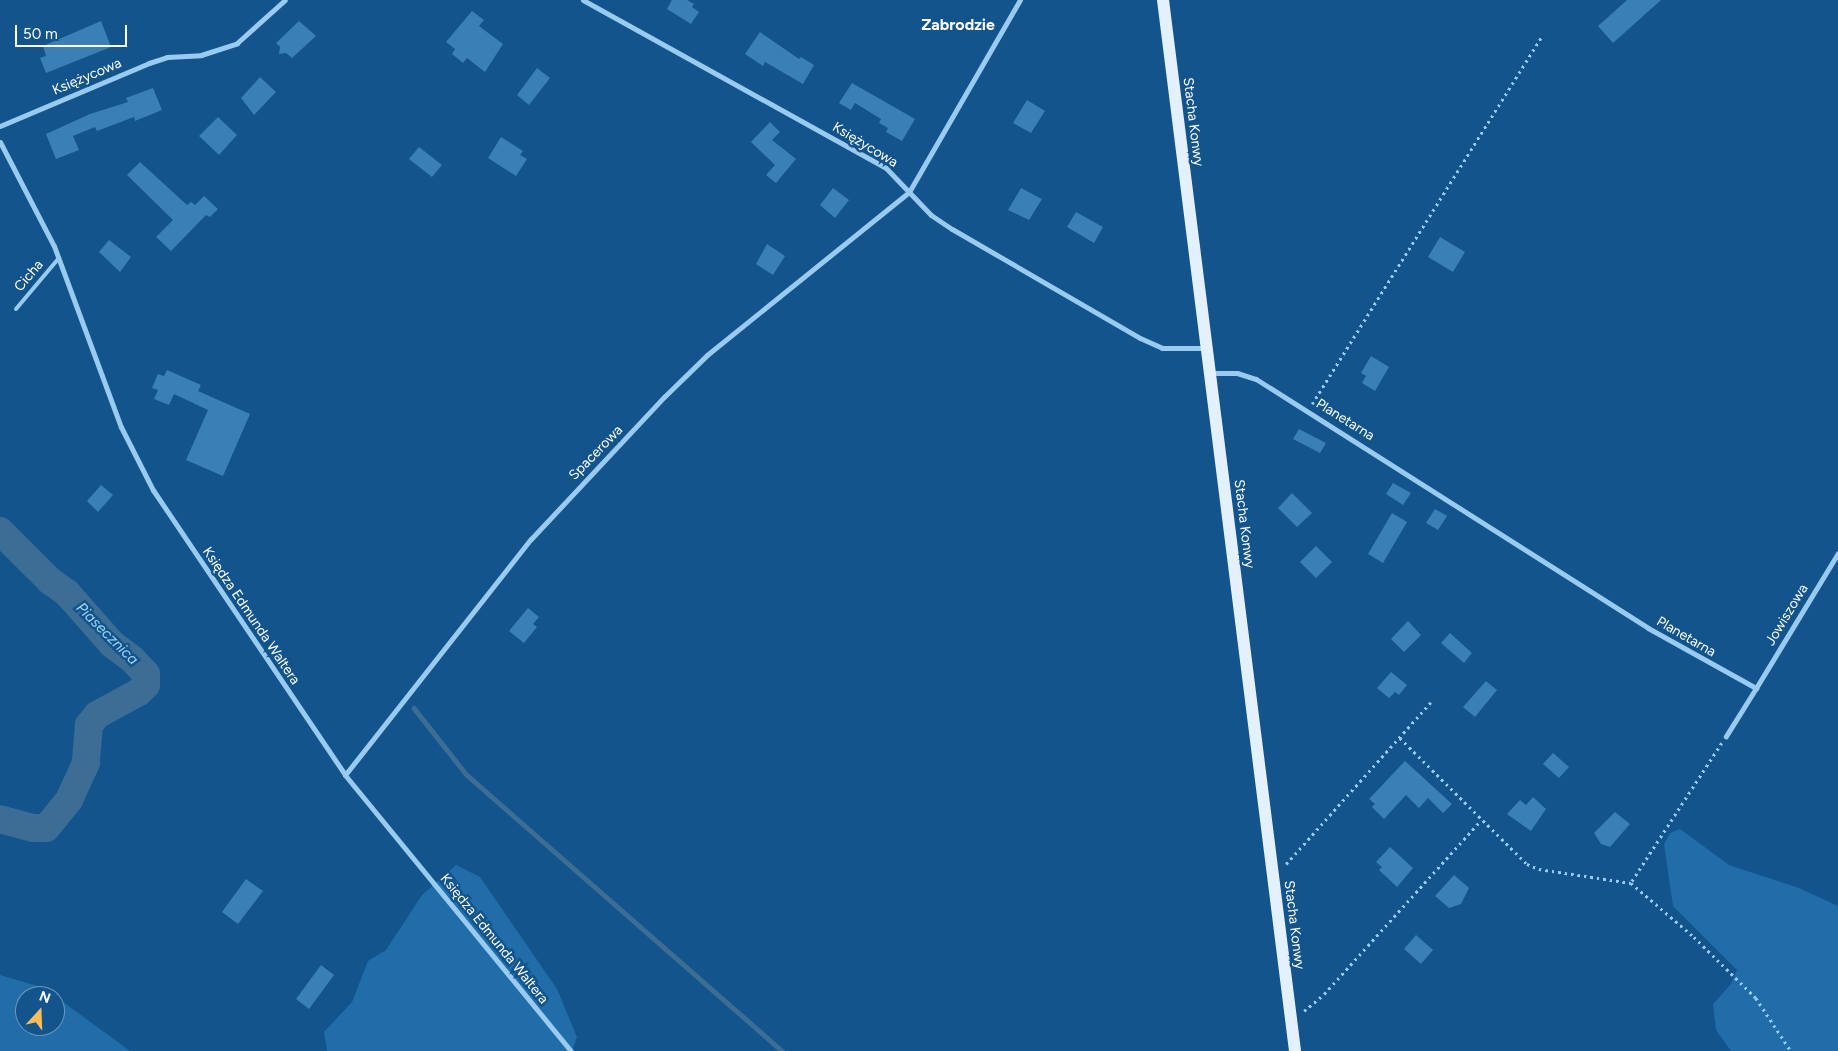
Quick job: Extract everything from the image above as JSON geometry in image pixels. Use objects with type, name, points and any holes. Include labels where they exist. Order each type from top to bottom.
[{"type":"main road","name":"Stacha Konwy","points":[[1163,0],[1295,1051]]},
{"type":"street","name":"Księżycowa","points":[[0,126],[149,63],[221,50],[237,43],[285,0]]},
{"type":"street","name":"Księżycowa","points":[[582,0],[886,168],[931,215],[1140,338],[1162,348],[1207,348]]},
{"type":"street","points":[[909,192],[1020,0]]},
{"type":"street","name":"Księdza Edmunda Waltera","points":[[0,142],[27,189],[59,258],[121,427],[152,490],[345,775],[571,1051]]},
{"type":"street","name":"Spacerowa","points":[[345,775],[531,539],[664,396],[707,355],[909,192]]},
{"type":"street","name":"Planetarna","points":[[1209,373],[1237,373],[1256,379],[1308,410],[1648,628],[1756,688]]},
{"type":"street","name":"Jowiszowa","points":[[1756,688],[1838,554]]},
{"type":"street","points":[[1726,736],[1756,688]]},
{"type":"lane","name":"Cicha","points":[[16,309],[59,258]]},
{"type":"path","points":[[1308,410],[1540,37]]},
{"type":"path","points":[[1272,873],[1297,855],[1431,702]]},
{"type":"path","points":[[1631,883],[1726,736]]},
{"type":"path","points":[[1400,738],[1480,820],[1532,866],[1631,883],[1694,937],[1756,998],[1791,1051]]},
{"type":"path","points":[[1291,1021],[1324,994],[1480,820]]},
{"type":"shaded area","points":[[1680,829],[1729,865],[1799,888],[1838,906],[1838,1051],[1731,1051],[1716,1030],[1713,1004],[1731,984],[1737,970],[1673,906],[1664,844],[1670,833]]},
{"type":"shaded area","points":[[456,865],[480,877],[557,989],[577,1037],[572,1051],[327,1051],[324,1032],[352,1002],[368,961],[386,950],[422,895]]},
{"type":"shaded area","points":[[0,975],[38,986],[15,986],[15,1036],[65,1036],[65,1003],[130,1051],[0,1051]]},
{"type":"building","points":[[672,0],[687,0],[694,4],[692,7],[699,12],[691,24],[667,9]]},
{"type":"building","points":[[1627,0],[1661,0],[1613,43],[1598,26]]},
{"type":"building","points":[[472,11],[484,20],[479,26],[503,44],[485,72],[467,58],[463,63],[452,54],[455,49],[446,42]]},
{"type":"building","points":[[101,21],[111,47],[46,73],[40,58],[46,56],[43,46]]},
{"type":"building","points":[[299,21],[316,36],[292,58],[286,53],[279,54],[280,47],[276,43]]},
{"type":"building","points":[[760,32],[799,59],[801,57],[814,65],[803,84],[765,62],[763,66],[745,54]]},
{"type":"building","points":[[537,68],[550,78],[529,105],[517,95]]},
{"type":"building","points":[[260,77],[276,92],[254,115],[241,98]]},
{"type":"building","points":[[852,83],[915,119],[902,141],[886,132],[888,128],[879,123],[881,119],[855,103],[851,110],[839,103]]},
{"type":"building","points":[[153,88],[162,110],[135,121],[134,117],[97,131],[95,127],[73,136],[79,150],[56,159],[46,134],[90,114],[128,102],[126,98]]},
{"type":"building","points":[[1027,100],[1045,111],[1031,133],[1013,123]]},
{"type":"building","points":[[218,117],[237,135],[219,155],[199,136]]},
{"type":"building","points":[[770,122],[780,132],[772,140],[796,159],[776,183],[766,175],[775,165],[751,142]]},
{"type":"building","points":[[501,137],[523,151],[520,155],[527,159],[516,176],[488,158]]},
{"type":"building","points":[[419,147],[442,165],[432,177],[409,159]]},
{"type":"building","points":[[140,162],[187,205],[191,202],[195,205],[204,196],[218,209],[210,217],[206,215],[171,251],[156,237],[173,220],[127,175]]},
{"type":"building","points":[[833,188],[849,200],[835,218],[820,205]]},
{"type":"building","points":[[1021,188],[1042,199],[1029,220],[1008,210]]},
{"type":"building","points":[[1076,212],[1103,227],[1094,243],[1067,227]]},
{"type":"building","points":[[1440,237],[1465,252],[1453,272],[1428,257]]},
{"type":"building","points":[[109,240],[131,257],[120,272],[99,252]]},
{"type":"building","points":[[767,244],[785,256],[773,275],[756,264]]},
{"type":"building","points":[[1371,356],[1389,367],[1375,391],[1362,383],[1366,376],[1361,373]]},
{"type":"building","points":[[167,370],[201,385],[198,391],[250,414],[223,476],[186,460],[208,410],[174,394],[169,405],[154,399],[158,390],[152,388],[158,374],[164,376]]},
{"type":"building","points":[[1299,429],[1326,443],[1320,453],[1293,439]]},
{"type":"building","points":[[1393,483],[1411,493],[1403,505],[1386,494]]},
{"type":"building","points":[[101,485],[113,495],[98,512],[87,501]]},
{"type":"building","points":[[1292,493],[1312,513],[1297,527],[1278,508]]},
{"type":"building","points":[[1435,509],[1447,516],[1438,530],[1426,523]]},
{"type":"building","points":[[1392,513],[1407,522],[1383,563],[1368,554]]},
{"type":"building","points":[[1316,546],[1332,562],[1316,578],[1300,562]]},
{"type":"building","points":[[528,608],[539,617],[533,624],[537,627],[524,643],[509,631]]},
{"type":"building","points":[[1408,621],[1421,635],[1404,652],[1391,639]]},
{"type":"building","points":[[1450,633],[1472,653],[1464,663],[1441,643]]},
{"type":"building","points":[[1391,672],[1407,685],[1399,695],[1395,692],[1389,698],[1377,688]]},
{"type":"building","points":[[1486,681],[1497,690],[1475,717],[1463,707]]},
{"type":"building","points":[[1553,753],[1569,767],[1559,778],[1543,764]]},
{"type":"building","points":[[1405,761],[1452,804],[1443,813],[1428,798],[1419,808],[1406,795],[1384,819],[1372,807],[1375,804],[1369,799]]},
{"type":"building","points":[[1533,797],[1546,809],[1531,831],[1507,814],[1520,800],[1526,805]]},
{"type":"building","points":[[1615,812],[1630,824],[1610,847],[1601,844],[1594,833]]},
{"type":"building","points":[[1390,847],[1413,868],[1397,887],[1379,870],[1382,867],[1376,862]]},
{"type":"building","points":[[1454,875],[1469,888],[1461,904],[1449,908],[1435,896]]},
{"type":"building","points":[[246,879],[263,891],[238,924],[222,912]]},
{"type":"building","points":[[1416,935],[1433,950],[1421,964],[1404,949]]},
{"type":"building","points":[[321,965],[334,975],[309,1009],[296,999]]},
{"type":"waterway","name":"Piasecznica","points":[[0,531],[50,581],[67,593],[112,644],[133,660],[146,674],[146,685],[139,692],[97,715],[89,725],[86,763],[69,800],[46,828],[33,828],[0,819]]},
{"type":"waterway","points":[[414,708],[467,775],[782,1051]]},
{"type":"district","name":"Zabrodzie","points":[[958,25]]}]
